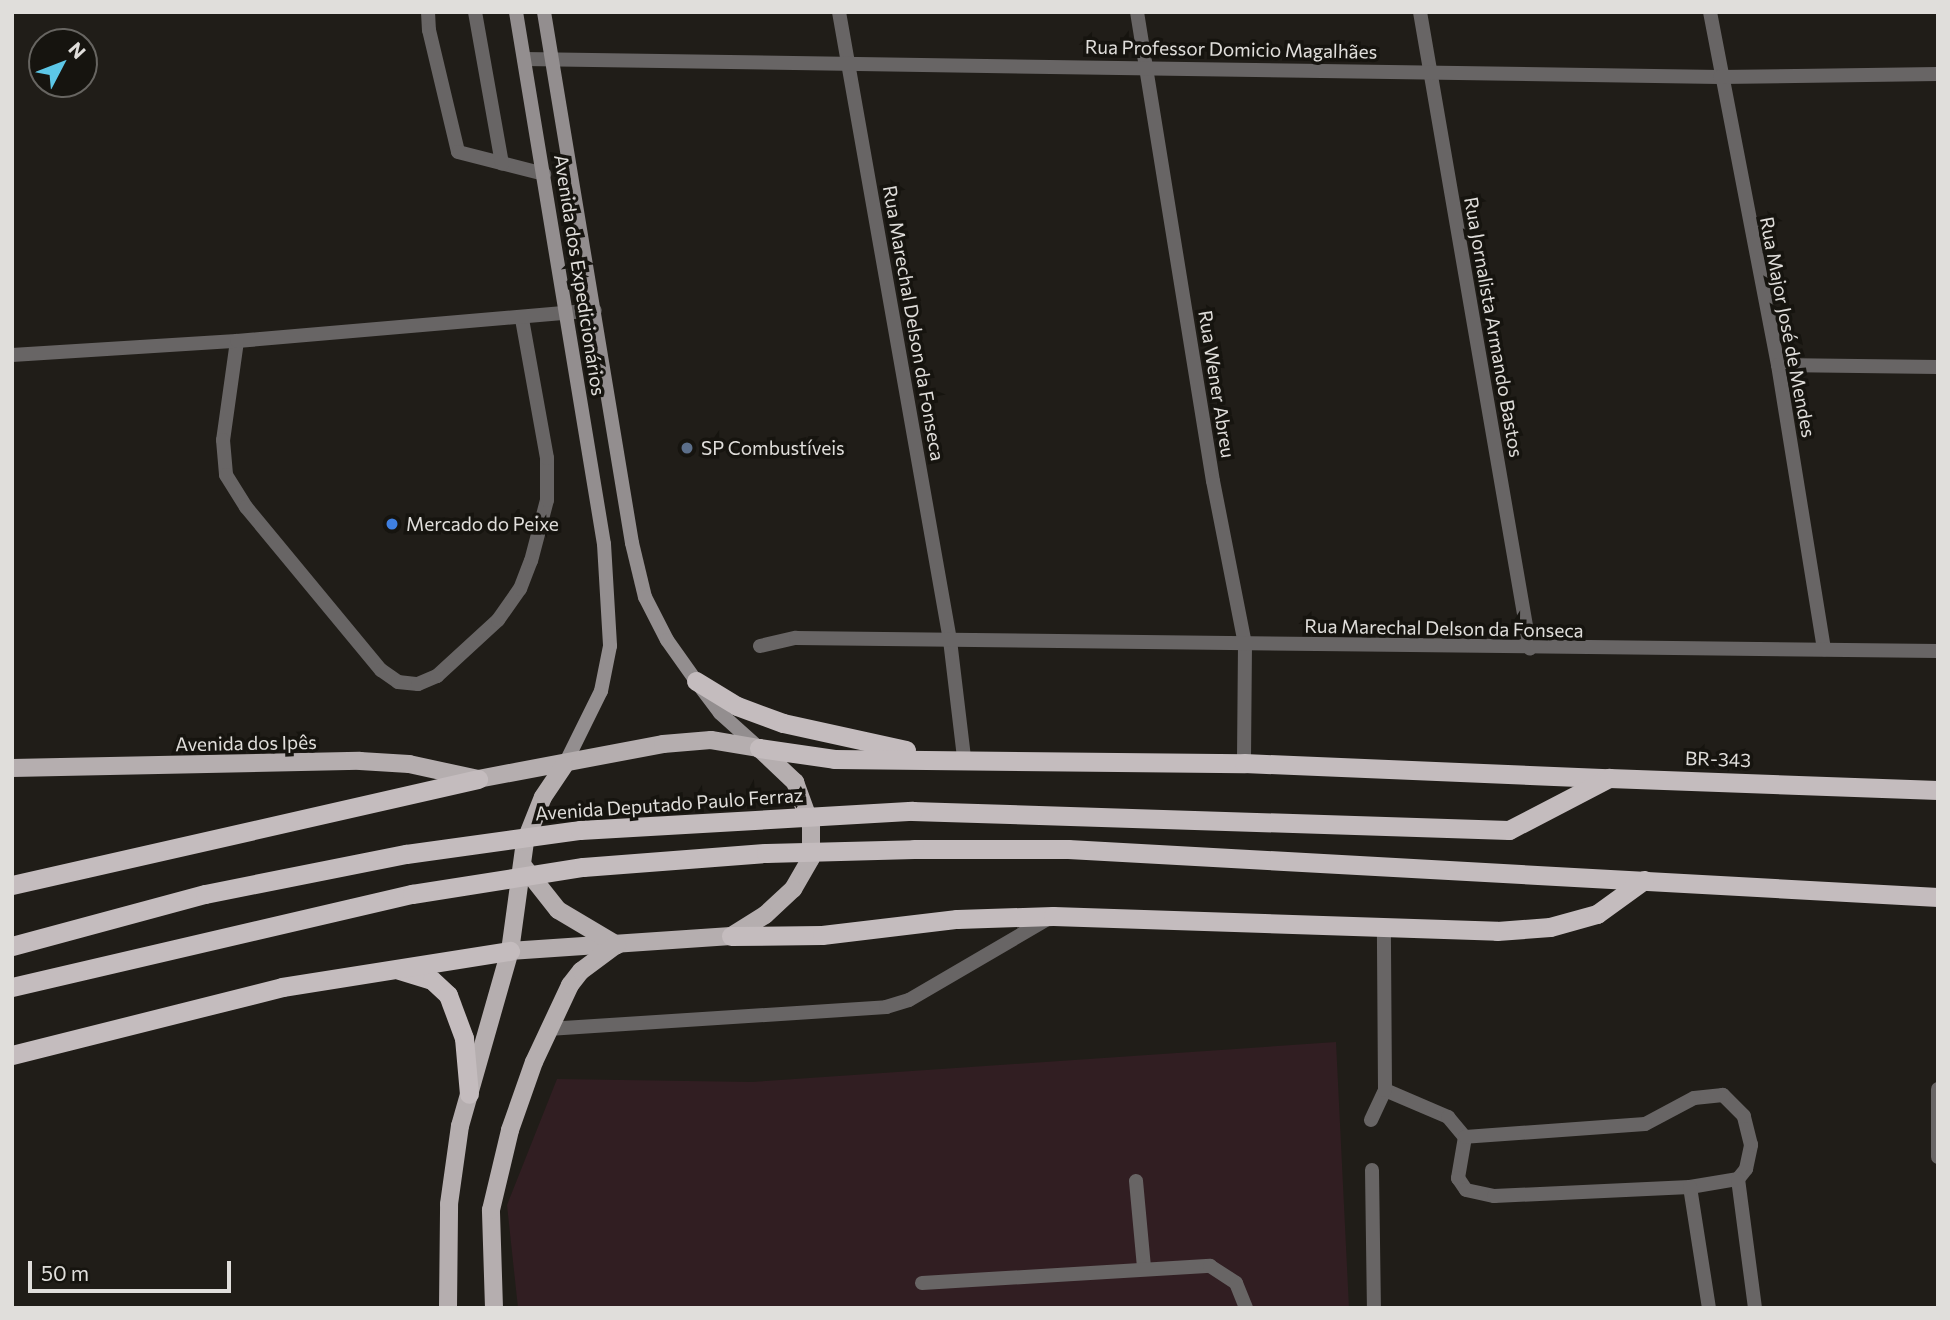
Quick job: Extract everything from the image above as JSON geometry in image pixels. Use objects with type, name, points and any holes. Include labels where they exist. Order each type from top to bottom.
[{"type":"highway","points":[[696,681],[737,706],[783,723],[958,758]]},
{"type":"highway","points":[[759,748],[834,759],[1244,762],[1609,778]]},
{"type":"highway","name":"BR-343","points":[[1509,830],[1609,778],[1938,790]]},
{"type":"highway","points":[[12,885],[478,779]]},
{"type":"highway","name":"Avenida Deputado Paulo Ferraz","points":[[12,946],[205,894],[406,854],[580,830],[912,811],[1070,813],[1340,826],[1509,830]]},
{"type":"highway","points":[[12,987],[412,894],[583,867],[766,853],[1068,849],[1938,897]]},
{"type":"highway","points":[[731,936],[822,935],[957,919],[1053,916],[1384,930],[1550,927],[1597,914],[1644,880]]},
{"type":"highway","points":[[12,1055],[188,1008],[388,968],[510,951]]},
{"type":"highway","points":[[388,968],[411,971],[432,980],[448,995],[464,1038],[469,1094]]},
{"type":"main road","name":"Avenida dos Expedicionários","points":[[516,12],[604,544],[610,646],[601,691],[564,766]]},
{"type":"main road","name":"Avenida dos Expedicionários","points":[[544,12],[632,542],[645,597],[667,640],[720,713],[759,748]]},
{"type":"main road","points":[[478,779],[564,766],[663,744],[711,740],[759,748],[795,782],[811,826],[811,858],[793,889],[765,915],[731,936],[510,951]]},
{"type":"main road","name":"Avenida dos Ipês","points":[[12,768],[360,761],[409,764],[478,779]]},
{"type":"main road","points":[[448,1308],[449,1204],[469,1094],[510,951],[524,867],[525,842],[543,797],[564,766]]},
{"type":"main road","points":[[524,867],[558,911],[617,944]]},
{"type":"main road","points":[[494,1308],[490,1251],[496,1185],[510,1130],[548,1029],[581,971],[617,944]]},
{"type":"street","points":[[428,12],[452,140],[458,152],[544,174]]},
{"type":"street","points":[[475,12],[502,164]]},
{"type":"street","name":"Rua Marechal Delson da Fonseca","points":[[839,12],[950,640],[958,758]]},
{"type":"street","name":"Rua Wener Abreu","points":[[1137,12],[1148,66],[1213,481],[1245,644],[1244,762]]},
{"type":"street","name":"Rua Jornalista Armando Bastos","points":[[1420,12],[1530,649]]},
{"type":"street","name":"Rua Major José de Mendes","points":[[1710,12],[1720,77],[1777,365],[1824,649]]},
{"type":"street","name":"Rua Professor Domicio Magalhães","points":[[524,59],[552,57],[849,66],[1148,66],[1720,77],[1938,74]]},
{"type":"street","points":[[12,355],[237,341],[522,319],[595,310]]},
{"type":"street","points":[[237,341],[222,440],[226,475],[246,507],[381,670],[398,682],[418,684],[437,676],[498,620],[520,589],[531,561],[547,500],[547,458],[522,319]]},
{"type":"street","points":[[1777,365],[1938,367]]},
{"type":"street","name":"Rua Marechal Delson da Fonseca","points":[[760,646],[796,638],[1530,649],[1938,651]]},
{"type":"street","points":[[548,1029],[886,1007],[909,1000],[1053,916]]},
{"type":"street","points":[[1371,1120],[1385,1090],[1384,930]]},
{"type":"street","points":[[1938,1089],[1938,1157]]},
{"type":"street","points":[[1385,1090],[1448,1117],[1465,1137]]},
{"type":"street","points":[[1723,1095],[1744,1115],[1751,1146],[1746,1169],[1738,1179],[1690,1187],[1494,1196],[1466,1190],[1458,1178],[1465,1137],[1645,1124],[1694,1098],[1723,1095]]},
{"type":"street","points":[[1373,1170],[1374,1308]]},
{"type":"street","points":[[1738,1179],[1755,1308]]},
{"type":"street","points":[[1136,1181],[1144,1267]]},
{"type":"street","points":[[1690,1187],[1709,1308]]},
{"type":"street","points":[[922,1283],[1144,1267],[1210,1266],[1236,1283],[1246,1308]]},
{"type":"shaded area","points":[[1336,1042],[1349,1308],[518,1308],[507,1205],[557,1079],[752,1082]]},
{"type":"place","name":"SP Combustíveis","points":[[687,448]]},
{"type":"place","name":"Mercado do Peixe","points":[[392,524]]}]
